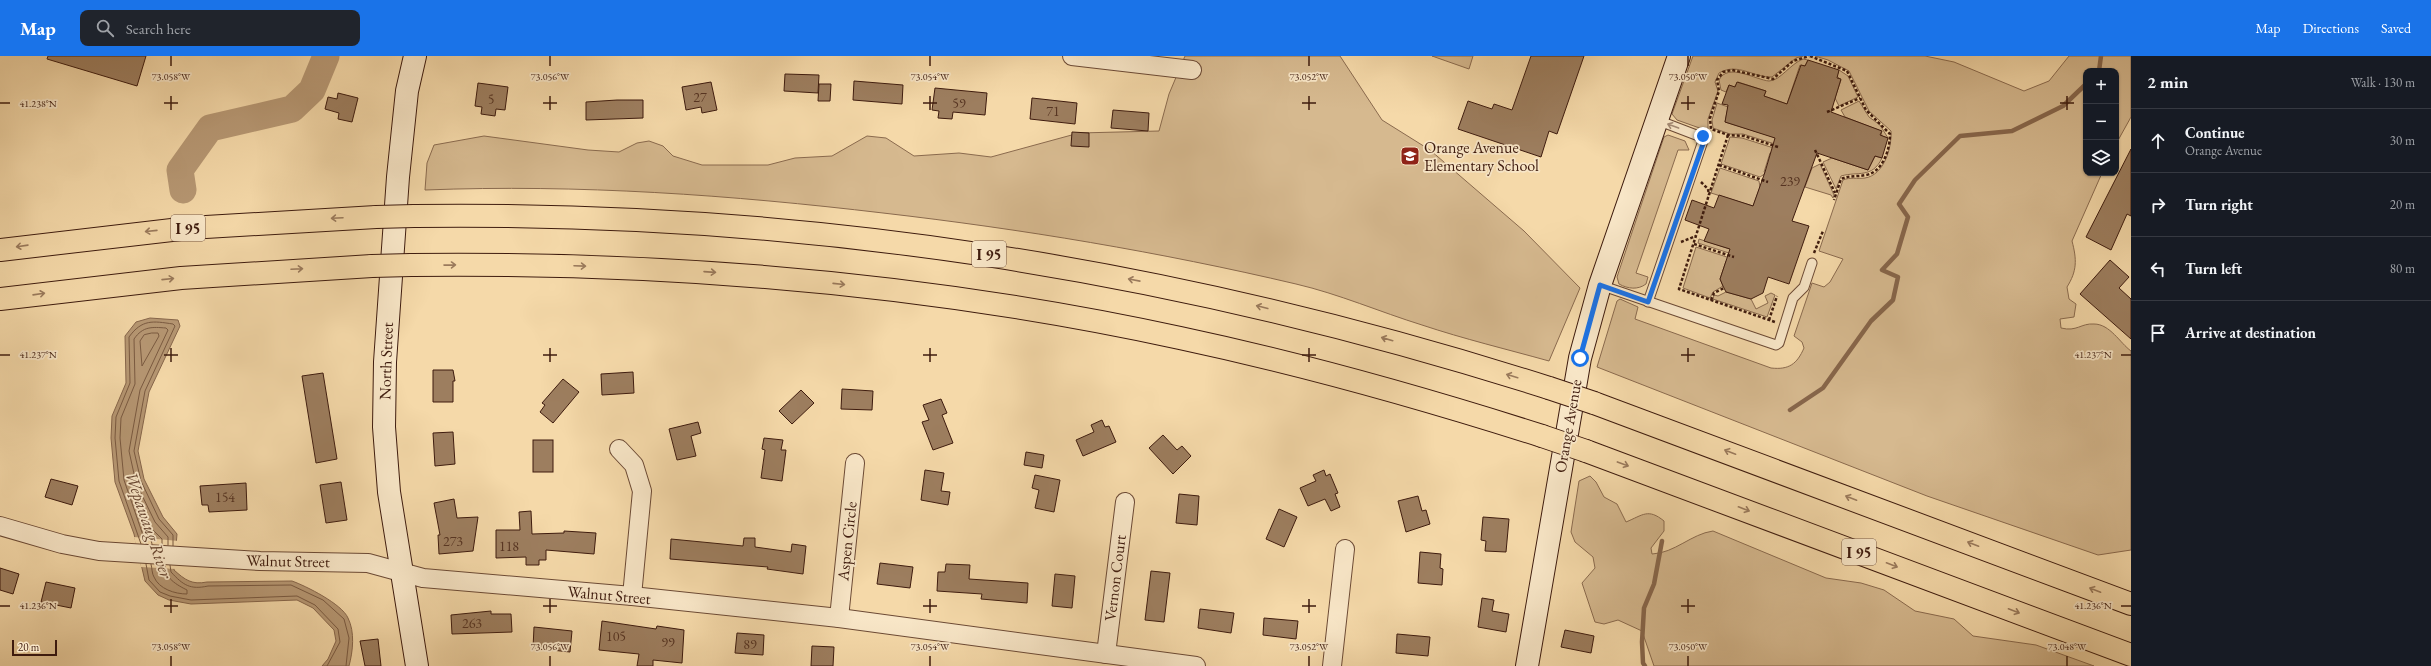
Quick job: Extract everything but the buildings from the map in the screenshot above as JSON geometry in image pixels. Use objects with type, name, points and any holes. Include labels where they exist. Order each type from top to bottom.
[{"type":"highway","name":"I 95","points":[[0,250],[189,228],[376,217],[600,217],[710,224],[878,239],[978,253],[1094,272],[1255,305],[1407,344],[1549,388],[1594,403],[2131,604]]},
{"type":"highway","name":"I 95","points":[[0,299],[181,278],[372,266],[544,265],[678,270],[845,284],[956,298],[1066,316],[1231,349],[1400,393],[1542,436],[1586,451],[2131,655]]},
{"type":"main road","name":"North Street","points":[[415,56],[407,91],[399,169],[385,362],[384,427],[389,492],[417,666]]},
{"type":"main road","name":"Orange Avenue","points":[[1527,666],[1580,358],[1600,285],[1679,56]]},
{"type":"street","points":[[1072,56],[1192,70]]},
{"type":"street","points":[[619,449],[634,465],[642,491],[632,596]]},
{"type":"street","name":"Aspen Circle","points":[[839,618],[855,463]]},
{"type":"street","name":"Vernon Court","points":[[1106,654],[1125,502]]},
{"type":"street","name":"Walnut Street","points":[[0,526],[62,544],[99,550],[260,561],[368,563],[423,578],[632,596],[839,618],[1196,666]]},
{"type":"street","points":[[1332,666],[1345,548]]},
{"type":"lane","points":[[1648,302],[1704,138],[1657,120]]},
{"type":"lane","points":[[1600,285],[1772,345],[1779,343],[1793,298],[1804,287],[1812,263]]},
{"type":"path","points":[[1778,147],[1744,136],[1728,135],[1711,129],[1710,118],[1719,91],[1719,76],[1732,70],[1765,79],[1773,79],[1793,61],[1809,56],[1847,71],[1871,117],[1887,129],[1890,134],[1888,148],[1882,164],[1875,172],[1865,176],[1848,176],[1841,179],[1834,200]]},
{"type":"path","points":[[1827,112],[1860,98]]},
{"type":"path","points":[[1728,135],[1679,289],[1785,325]]},
{"type":"path","points":[[1815,150],[1835,194]]},
{"type":"path","points":[[1719,165],[1768,182]]},
{"type":"path","points":[[1812,263],[1823,231]]},
{"type":"path","points":[[1694,244],[1734,257]]},
{"type":"path","points":[[1711,300],[1714,293],[1724,288]]},
{"type":"path","points":[[1769,320],[1777,296]]},
{"type":"shaded area","points":[[1185,56],[1340,56],[1382,120],[1430,150],[1524,231],[1580,288],[1549,361],[1438,330],[1328,293],[1296,284],[1245,272],[1091,242],[987,226],[769,201],[655,192],[540,189],[425,190],[427,163],[434,145],[484,136],[588,150],[619,152],[637,143],[649,141],[663,146],[673,156],[702,165],[768,165],[795,158],[832,156],[867,136],[886,138],[914,156],[959,153],[991,157],[1079,133],[1159,131],[1169,94]]},
{"type":"shaded area","points":[[1432,56],[1473,56],[1469,69]]},
{"type":"shaded area","points":[[1693,56],[1803,56],[1796,58],[1772,77],[1765,77],[1733,69],[1719,73],[1715,82],[1718,91],[1708,119],[1708,131],[1677,120],[1672,114]]},
{"type":"shaded area","points":[[1815,56],[1925,56],[1954,62],[2024,91],[2049,81],[2069,56],[2131,56],[2131,117],[2119,139],[2119,68],[2083,68],[2083,176],[2101,176],[2072,241],[2075,254],[2075,265],[2073,276],[2067,287],[2069,299],[2076,304],[2074,317],[2060,319],[2061,328],[2066,329],[2090,324],[2105,327],[2131,351],[2131,550],[2098,555],[1927,496],[1597,367],[1617,301],[1620,299],[1638,307],[1635,319],[1771,368],[1788,367],[1795,362],[1804,348],[1802,342],[1794,336],[1812,283],[1824,287],[1830,282],[1843,259],[1819,251],[1843,180],[1851,178],[1865,178],[1872,176],[1877,172],[1886,160],[1891,138],[1891,131],[1869,111],[1849,71],[1828,60]]},
{"type":"shaded area","points":[[1803,59],[1808,60],[1805,66],[1800,65],[1787,104],[1764,96],[1766,91],[1738,82],[1734,87],[1729,85],[1726,92],[1721,90],[1719,80],[1723,75],[1729,72],[1742,73],[1769,81],[1777,78],[1798,61]]},
{"type":"shaded area","points":[[1839,70],[1848,76],[1858,97],[1839,106],[1835,98],[1841,80],[1837,76]]},
{"type":"shaded area","points":[[1859,101],[1869,117],[1880,125],[1888,138],[1882,136],[1881,131],[1845,117],[1841,110]]},
{"type":"shaded area","points":[[1717,103],[1728,107],[1725,122],[1780,139],[1778,145],[1743,134],[1730,134],[1713,128],[1712,120]]},
{"type":"shaded area","points":[[1668,135],[1685,141],[1689,150],[1678,150],[1636,273],[1648,277],[1646,284],[1636,288],[1626,287],[1619,284],[1617,277],[1664,137]]},
{"type":"shaded area","points":[[1730,137],[1742,138],[1777,149],[1770,153],[1764,172],[1766,173],[1760,177],[1721,164]]},
{"type":"shaded area","points":[[1875,156],[1882,158],[1874,169],[1869,172],[1841,176],[1836,189],[1823,162],[1832,158],[1868,170]]},
{"type":"shaded area","points":[[1820,164],[1834,195],[1833,198],[1831,195],[1805,187],[1812,168]]},
{"type":"shaded area","points":[[1720,168],[1759,181],[1760,187],[1753,206],[1711,193]]},
{"type":"shaded area","points":[[1699,239],[1736,251],[1735,255],[1698,243]]},
{"type":"shaded area","points":[[1696,247],[1733,259],[1726,261],[1720,279],[1723,286],[1713,292],[1710,298],[1683,288]]},
{"type":"shaded area","points":[[1726,292],[1751,299],[1756,309],[1768,303],[1765,296],[1771,293],[1775,295],[1767,317],[1713,299],[1714,295],[1718,296]]},
{"type":"shaded area","points":[[1590,476],[1596,482],[1604,497],[1617,504],[1626,522],[1645,514],[1654,515],[1664,521],[1664,531],[1651,548],[1652,554],[1660,553],[1676,547],[1697,536],[1713,531],[1826,578],[1861,583],[1884,590],[1915,611],[1954,619],[1973,636],[2036,645],[2094,666],[1654,666],[1642,631],[1618,620],[1604,624],[1595,622],[1582,583],[1595,568],[1593,557],[1575,542],[1571,532],[1579,481]]},
{"type":"water","name":"Wepawaug River","points":[[150,318],[178,320],[180,326],[149,392],[138,451],[144,479],[163,517],[177,534],[174,570],[185,579],[197,583],[292,581],[314,591],[339,607],[348,618],[352,629],[353,642],[349,666],[322,666],[328,659],[336,641],[334,630],[313,608],[297,600],[191,604],[169,600],[158,595],[145,581],[134,534],[115,482],[111,438],[112,416],[126,383],[125,336],[136,322]]},
{"type":"pier","points":[[134,537],[179,541],[176,569],[141,567]]},
{"type":"waterway","points":[[183,190],[180,170],[210,128],[292,109],[312,90],[326,56]]},
{"type":"waterway","points":[[2099,68],[2101,56]]},
{"type":"waterway","points":[[1790,410],[1823,388],[1871,321],[1893,300],[1898,277],[1882,270],[1897,254],[1908,217],[1899,204],[1915,180],[1960,136],[2012,131],[2063,106],[2083,87]]},
{"type":"waterway","points":[[1645,666],[1643,663],[1642,642],[1644,608],[1654,584],[1662,541]]},
{"type":"place","name":"Orange Avenue Elementary School","points":[[1410,156]]},
{"type":"route","points":[[1580,358],[1600,285],[1648,302],[1704,141],[1703,136]]}]
